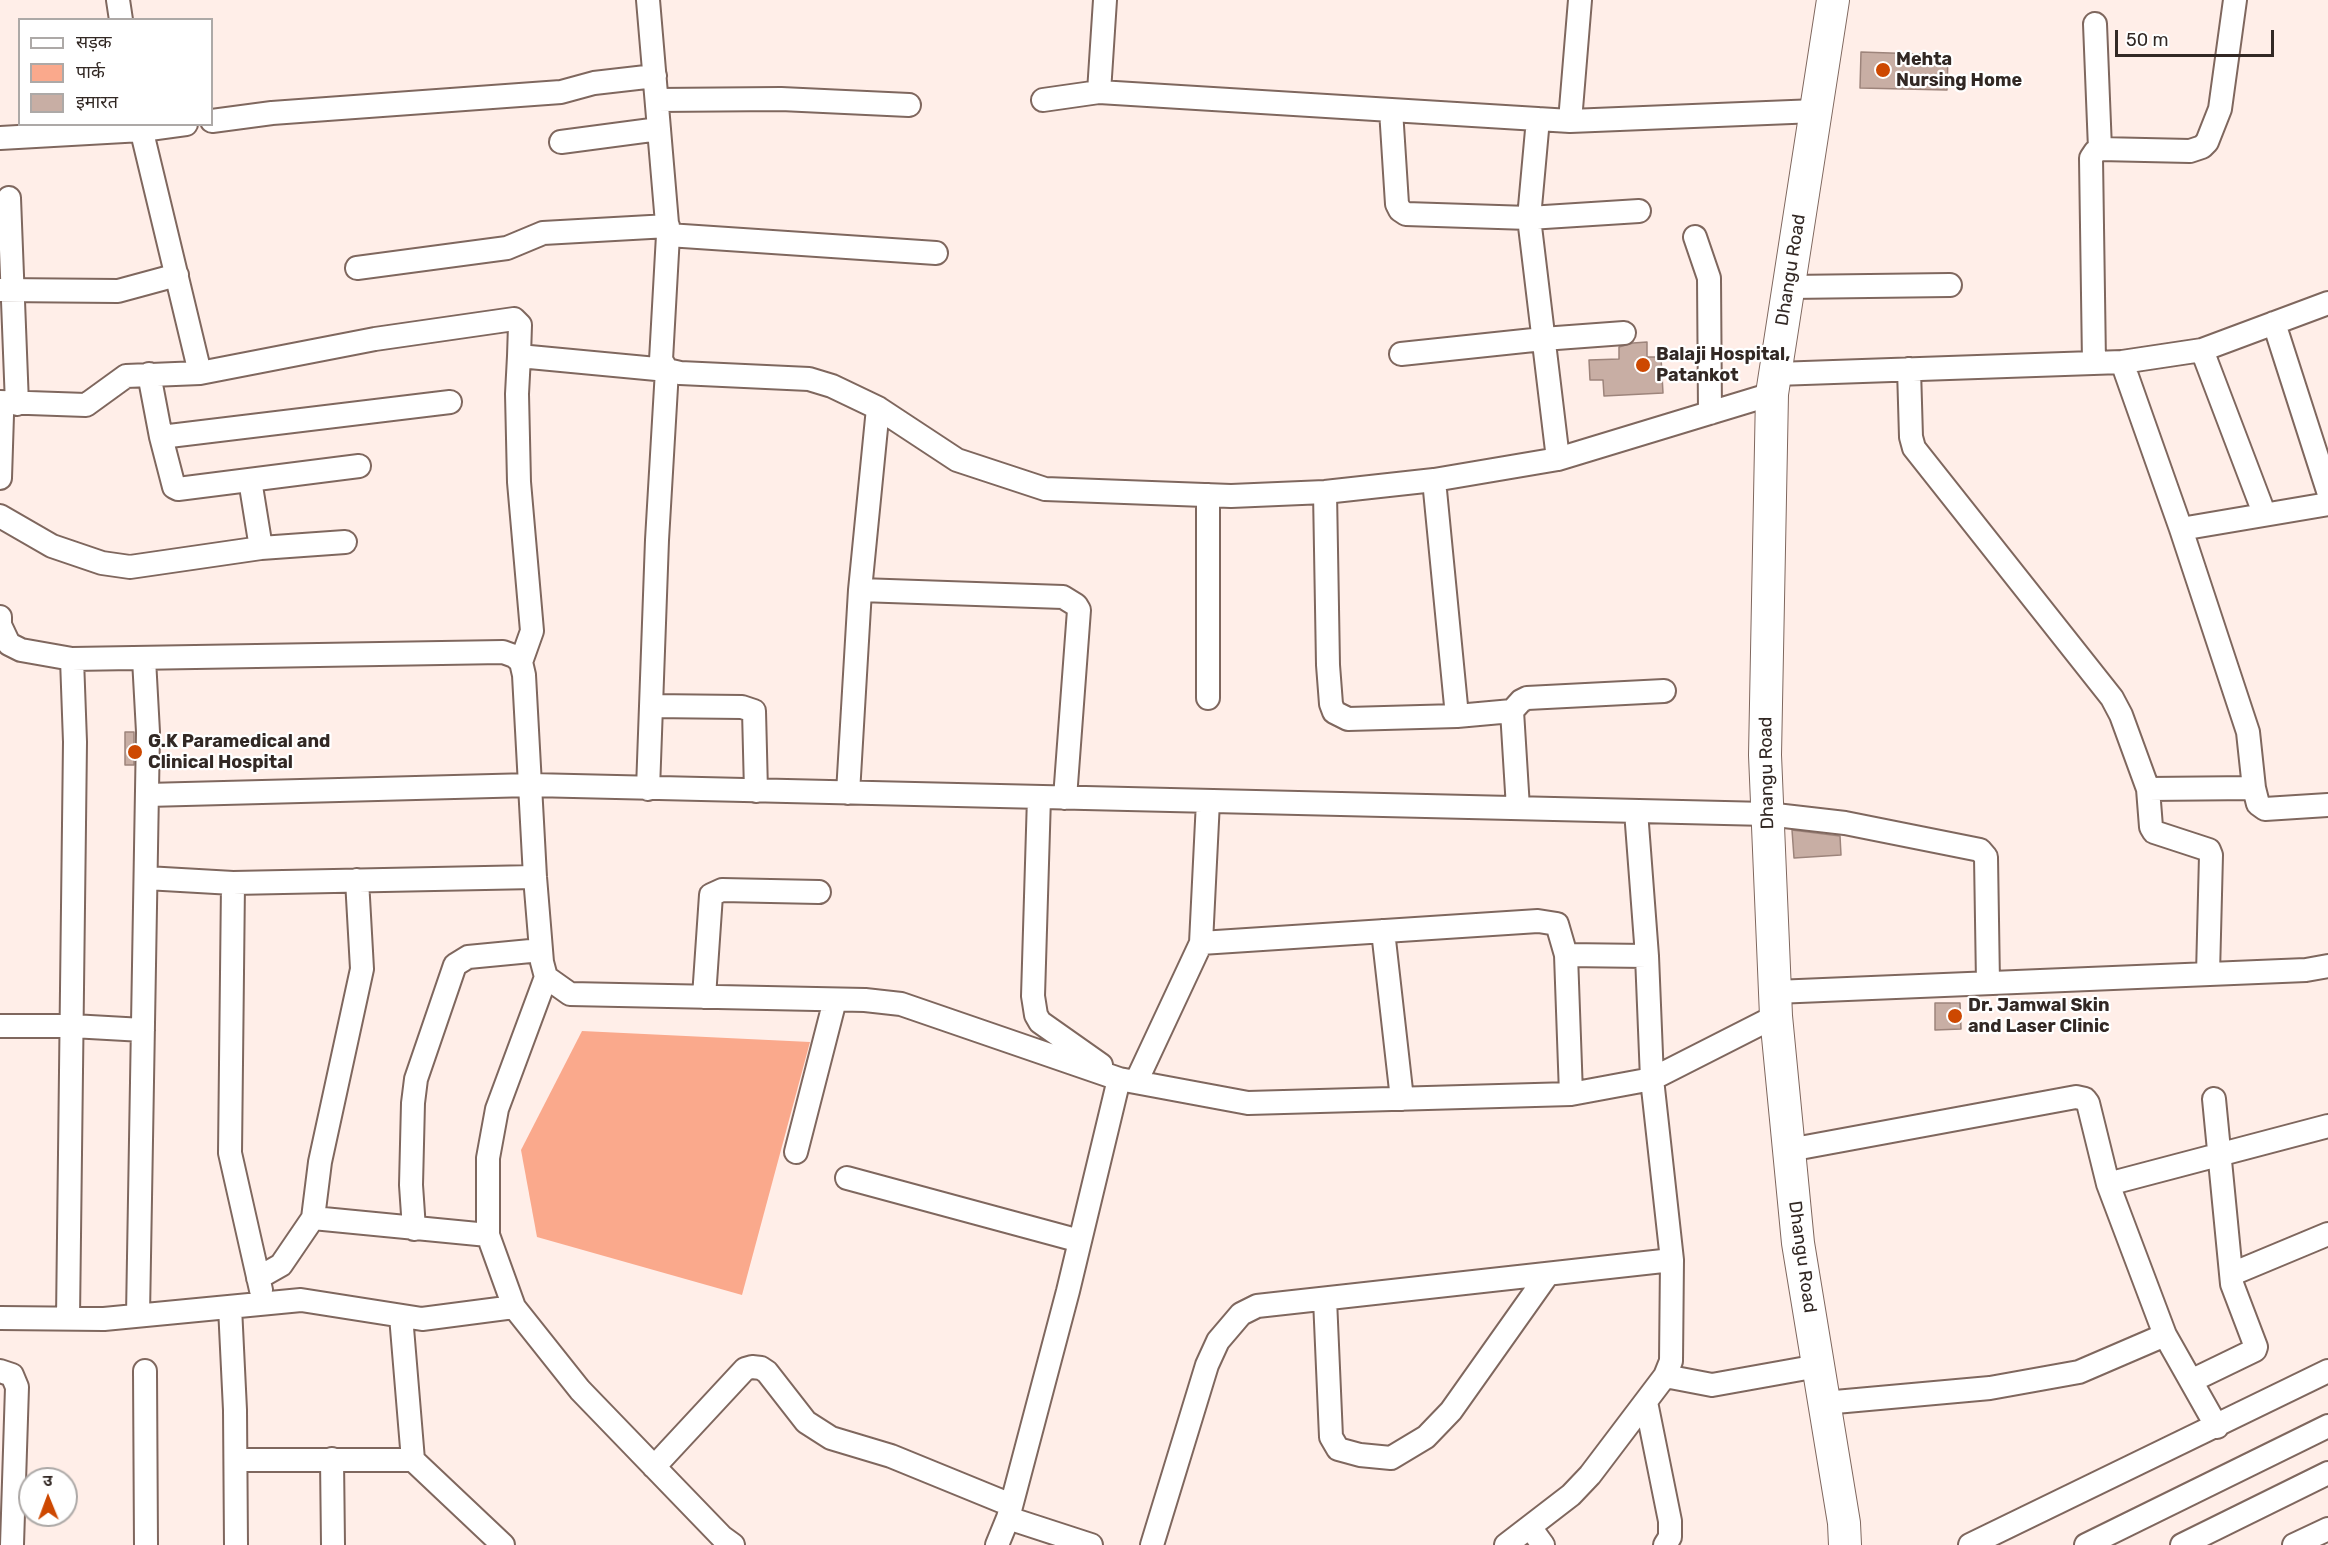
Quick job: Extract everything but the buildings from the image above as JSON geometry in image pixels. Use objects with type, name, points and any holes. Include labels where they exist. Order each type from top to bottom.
[{"type":"street","points":[[118,0],[121,18]]},
{"type":"street","points":[[648,0],[668,230],[661,360],[667,370],[657,540],[648,789]]},
{"type":"street","points":[[1099,93],[1105,0]]},
{"type":"street","points":[[1570,121],[1580,0]]},
{"type":"street","name":"Dhangu Road","points":[[1833,0],[1774,384],[1765,755],[1775,1004],[1798,1243],[1844,1523],[1845,1545]]},
{"type":"street","points":[[2094,362],[2091,159],[2100,149],[2190,152],[2207,142],[2220,110],[2235,0]]},
{"type":"street","points":[[2095,24],[2100,149]]},
{"type":"street","points":[[213,121],[272,113],[561,92],[594,83],[655,76]]},
{"type":"street","points":[[1043,100],[1099,93],[1570,121],[1816,111]]},
{"type":"street","points":[[657,100],[780,99],[909,105]]},
{"type":"street","points":[[1391,110],[1397,204],[1406,214],[1529,218],[1639,211]]},
{"type":"street","points":[[1538,119],[1529,218],[1557,459]]},
{"type":"street","points":[[0,138],[156,126]]},
{"type":"street","points":[[141,127],[200,373]]},
{"type":"street","points":[[561,142],[659,129]]},
{"type":"street","points":[[0,478],[2,415],[6,405],[9,198]]},
{"type":"street","points":[[357,268],[507,248],[543,233],[668,230],[936,253]]},
{"type":"street","points":[[1695,237],[1709,278],[1710,413]]},
{"type":"street","points":[[7,290],[118,291],[177,274]]},
{"type":"street","points":[[1789,287],[1950,285]]},
{"type":"street","points":[[519,356],[680,373],[809,379],[832,386],[878,408],[957,460],[1045,489],[1208,495],[1325,492],[1434,480],[1557,459],[1710,413],[1774,384],[1909,369],[2122,362],[2202,350],[2328,303]]},
{"type":"street","points":[[6,405],[86,405],[120,378],[133,374],[200,373],[375,339],[514,319],[520,325],[516,394],[519,482],[532,631],[521,662],[524,675],[535,877],[541,950],[546,977],[497,1109],[488,1158],[489,1235],[514,1307],[580,1390],[733,1545]]},
{"type":"street","points":[[2274,323],[2328,491]]},
{"type":"street","points":[[1401,354],[1624,333]]},
{"type":"street","points":[[2202,350],[2264,513]]},
{"type":"street","points":[[2122,362],[2181,529],[2248,732],[2258,804],[2265,809],[2328,805]]},
{"type":"street","points":[[1909,369],[1911,437],[1914,448],[2112,699],[2121,715],[2148,789],[2150,823],[2154,832],[2206,848],[2211,855],[2208,974]]},
{"type":"street","points":[[149,374],[161,437],[174,487],[178,489],[358,466]]},
{"type":"street","points":[[161,437],[450,402]]},
{"type":"street","points":[[848,793],[861,590],[878,408]]},
{"type":"street","points":[[250,480],[261,548]]},
{"type":"street","points":[[1434,480],[1457,716]]},
{"type":"street","points":[[1325,492],[1328,665],[1331,704],[1334,712],[1348,719],[1457,716],[1512,711],[1521,701],[1527,699],[1664,691]]},
{"type":"street","points":[[1208,495],[1208,698]]},
{"type":"street","points":[[2181,529],[2264,513],[2328,504]]},
{"type":"street","points":[[0,516],[52,546],[102,563],[130,567],[261,548],[345,542]]},
{"type":"street","points":[[861,590],[1063,597],[1076,605],[1079,610],[1065,798]]},
{"type":"street","points":[[0,617],[5,645],[72,659],[503,652],[514,656],[521,662]]},
{"type":"street","points":[[68,1318],[75,742],[72,659]]},
{"type":"street","points":[[138,1316],[148,732],[144,659]]},
{"type":"street","points":[[651,706],[742,707],[754,711],[756,791]]},
{"type":"street","points":[[1512,711],[1518,808]]},
{"type":"street","points":[[147,795],[531,786],[1767,814],[1845,823],[1980,849],[1986,857],[1988,983]]},
{"type":"street","points":[[2148,789],[2254,788]]},
{"type":"street","points":[[1039,797],[1033,996],[1036,1015],[1040,1022],[1127,1080]]},
{"type":"street","points":[[997,1545],[1010,1511],[1080,1241],[1127,1080],[1201,943],[1208,801]]},
{"type":"street","points":[[1506,1545],[1571,1496],[1590,1475],[1665,1376],[1671,1361],[1673,1341],[1672,1260],[1652,1079],[1647,956],[1636,811]]},
{"type":"street","points":[[146,878],[234,883],[535,877]]},
{"type":"street","points":[[258,1278],[281,1265],[313,1218],[320,1162],[362,969],[357,880]]},
{"type":"street","points":[[234,883],[230,1152],[264,1304]]},
{"type":"street","points":[[705,997],[711,895],[722,890],[819,892]]},
{"type":"street","points":[[1201,943],[1551,921],[1559,928],[1566,955],[1571,1094]]},
{"type":"street","points":[[1383,931],[1402,1099]]},
{"type":"street","points":[[414,1229],[411,1173],[416,1079],[455,965],[468,957],[541,950]]},
{"type":"street","points":[[1566,955],[1647,956]]},
{"type":"street","points":[[546,977],[570,994],[865,1000],[901,1004],[1127,1080],[1248,1103],[1571,1094],[1652,1079],[1775,1004],[1988,983],[2306,970],[2328,966]]},
{"type":"street","points":[[796,1152],[835,1000]]},
{"type":"street","points":[[0,1026],[72,1026],[143,1030]]},
{"type":"street","points":[[1789,1150],[2082,1097],[2088,1103],[2108,1184],[2165,1335],[2217,1426]]},
{"type":"street","points":[[2191,1381],[2255,1350],[2256,1347],[2232,1284],[2214,1099]]},
{"type":"street","points":[[2108,1184],[2328,1126]]},
{"type":"street","points":[[847,1178],[1080,1241]]},
{"type":"street","points":[[313,1218],[489,1235]]},
{"type":"street","points":[[2232,1274],[2328,1234]]},
{"type":"street","points":[[1152,1545],[1207,1365],[1218,1341],[1241,1314],[1257,1306],[1672,1260]]},
{"type":"street","points":[[1325,1299],[1331,1437],[1338,1449],[1360,1455],[1391,1458],[1426,1437],[1451,1411],[1548,1274]]},
{"type":"street","points":[[0,1318],[104,1319],[301,1300],[422,1319],[514,1307]]},
{"type":"street","points":[[230,1306],[236,1460],[236,1545]]},
{"type":"street","points":[[401,1316],[413,1460],[503,1545]]},
{"type":"street","points":[[1824,1403],[1990,1388],[2079,1372],[2165,1335]]},
{"type":"street","points":[[1665,1376],[1712,1385],[1818,1366]]},
{"type":"street","points":[[654,1467],[745,1369],[760,1368],[767,1372],[806,1422],[831,1438],[891,1456],[1010,1511],[1091,1545]]},
{"type":"street","points":[[0,1371],[12,1375],[17,1387],[12,1545]]},
{"type":"street","points":[[145,1371],[146,1545]]},
{"type":"street","points":[[1970,1545],[2328,1371]]},
{"type":"street","points":[[1646,1402],[1670,1521],[1670,1537],[1665,1545]]},
{"type":"street","points":[[2086,1545],[2328,1426]]},
{"type":"street","points":[[332,1459],[333,1545]]},
{"type":"street","points":[[236,1460],[413,1460]]},
{"type":"street","points":[[2182,1545],[2328,1473]]},
{"type":"street","points":[[1530,1527],[1543,1545]]},
{"type":"street","points":[[2294,1545],[2328,1528]]},
{"type":"green space","points":[[582,1031],[810,1042],[742,1295],[537,1237],[521,1150]]},
{"type":"place","name":"Mehta Nursing Home","points":[[1883,70]]},
{"type":"place","name":"Balaji Hospital, Patankot","points":[[1643,365]]},
{"type":"place","name":"G.K Paramedical and Clinical Hospital","points":[[135,752]]},
{"type":"place","name":"Dr. Jamwal Skin and Laser Clinic","points":[[1955,1016]]}]
